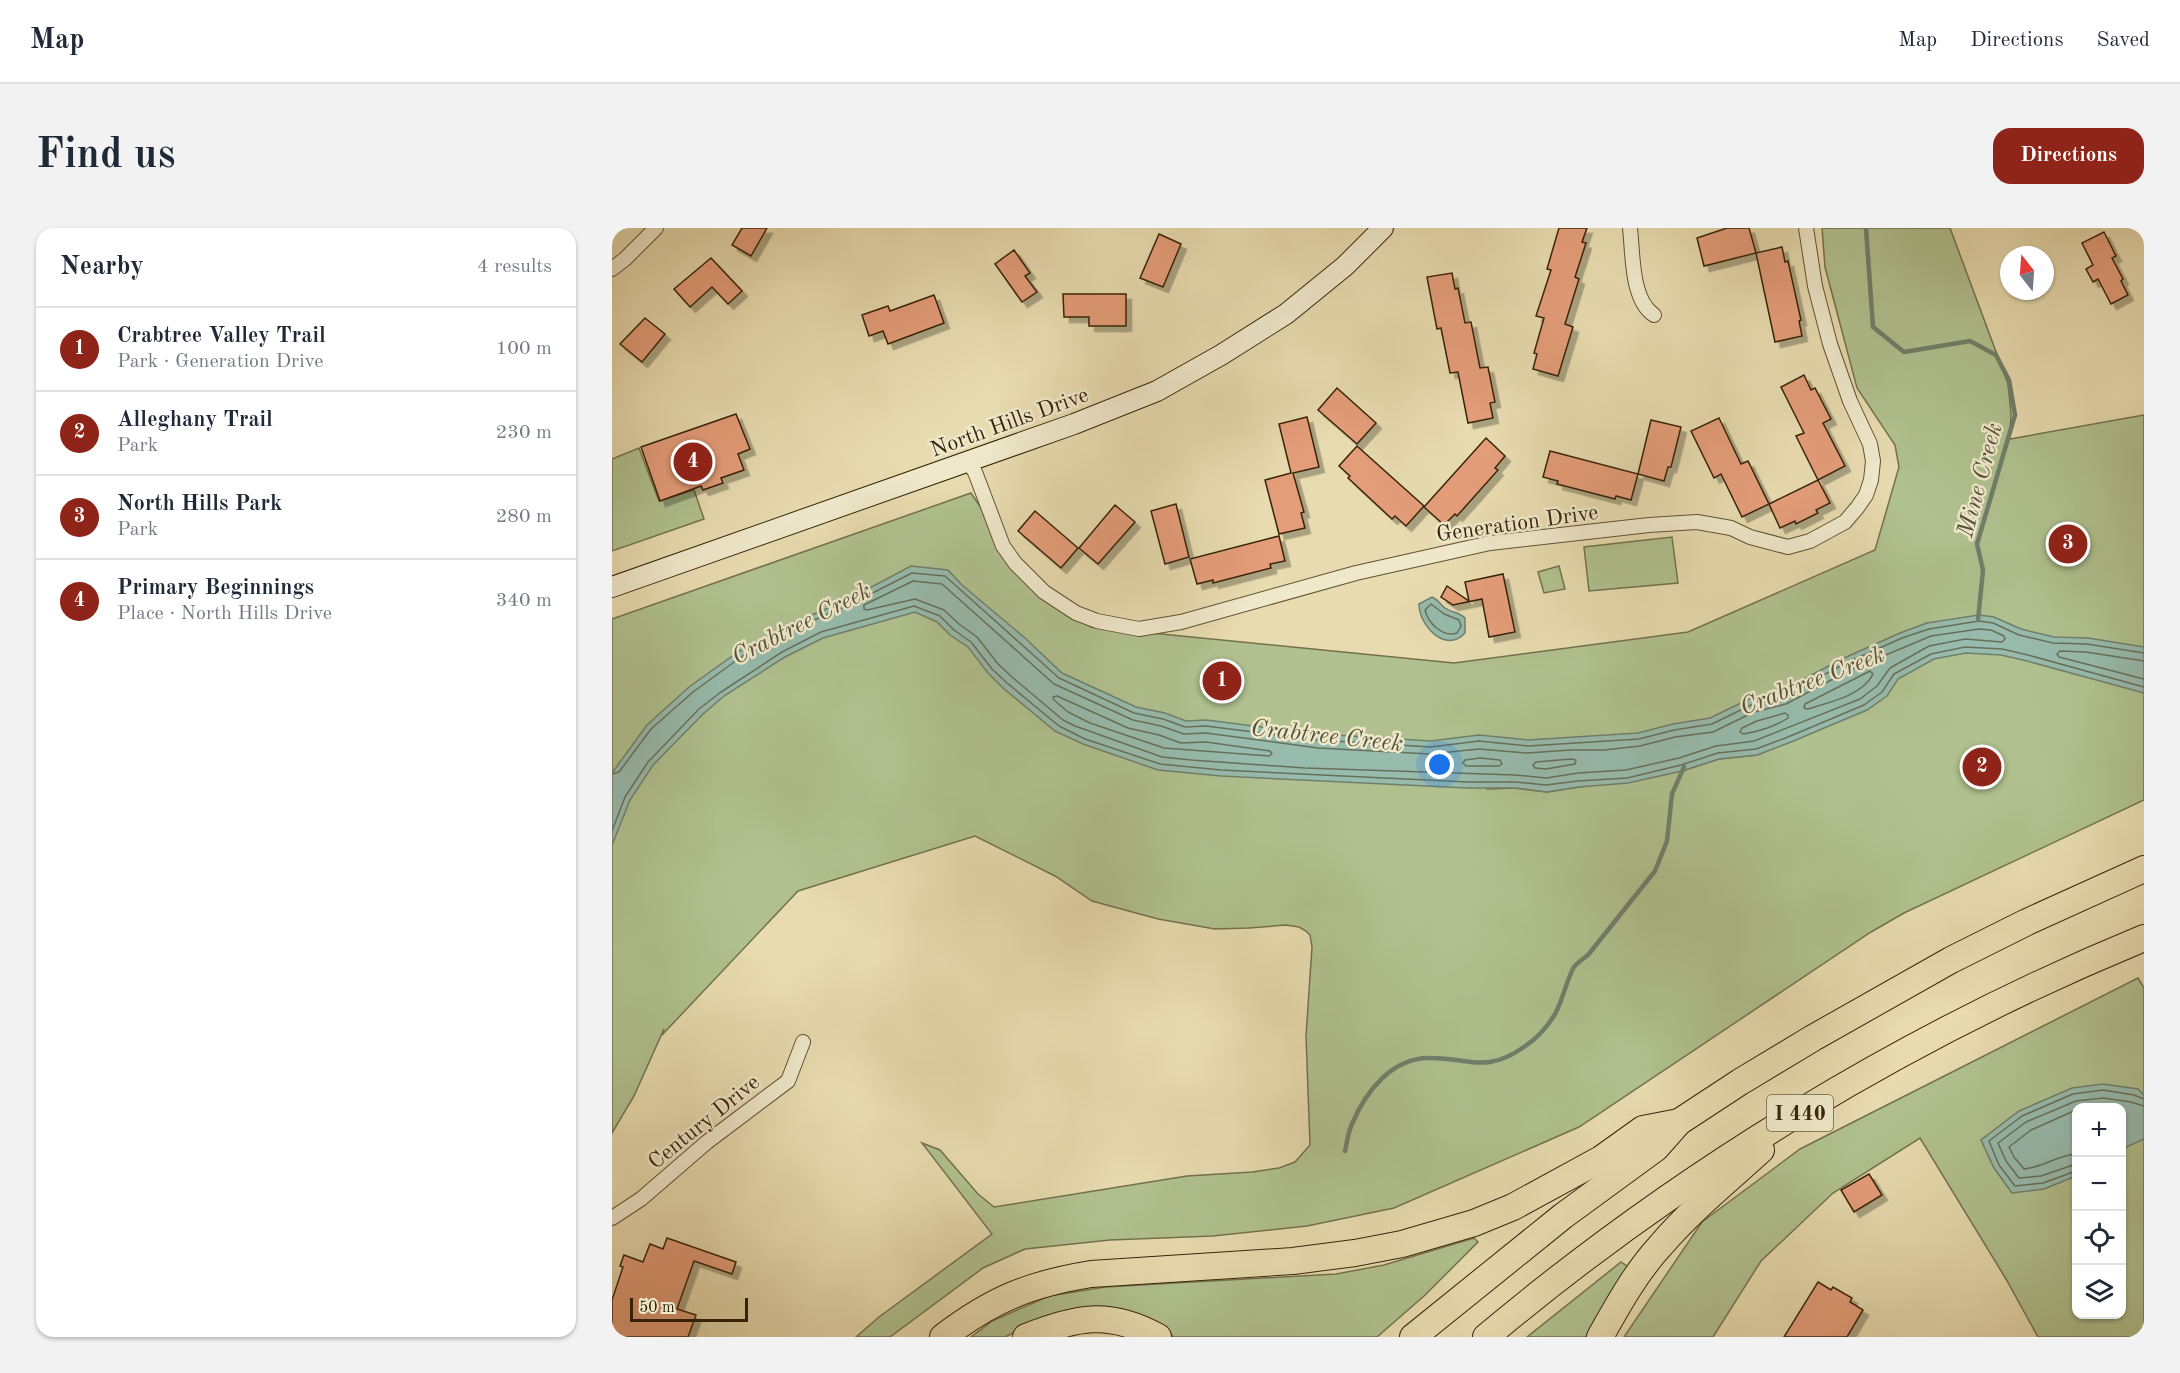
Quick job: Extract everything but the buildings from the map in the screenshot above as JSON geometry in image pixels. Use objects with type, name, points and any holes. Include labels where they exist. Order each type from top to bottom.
[{"type":"highway","name":"I 440","points":[[1413,1337],[1563,1216],[1656,1148],[1679,1122],[1740,1082],[1951,960],[2027,922],[2144,869]]},
{"type":"highway","name":"I 440","points":[[1486,1337],[1559,1276],[1711,1167],[1911,1050],[2008,998],[2144,938]]},
{"type":"highway","points":[[1600,1337],[1628,1290],[1659,1246],[1694,1210],[1805,1111]]},
{"type":"highway","points":[[944,1337],[1006,1296],[1062,1279],[1091,1274],[1326,1258],[1402,1244],[1441,1234],[1513,1207],[1601,1159],[1643,1130],[1679,1122]]},
{"type":"highway","points":[[1026,1337],[1059,1324],[1085,1318],[1098,1318],[1131,1325],[1158,1337]]},
{"type":"main road","name":"North Hills Drive","points":[[612,587],[1095,416],[1157,391],[1189,374],[1286,314],[1345,266],[1383,228]]},
{"type":"street","points":[[612,269],[656,228]]},
{"type":"street","points":[[1630,228],[1637,291],[1646,310],[1653,315]]},
{"type":"street","name":"Generation Drive","points":[[967,461],[975,472],[1003,546],[1015,564],[1044,592],[1076,613],[1097,621],[1139,629],[1190,620],[1356,573],[1490,543],[1649,525],[1697,522],[1731,528],[1750,537],[1788,547],[1810,542],[1845,522],[1857,508],[1866,495],[1871,480],[1873,461],[1870,444],[1850,400],[1830,344],[1815,286],[1806,228]]},
{"type":"street","name":"Century Drive","points":[[612,1218],[641,1199],[714,1136],[788,1081],[803,1042]]},
{"type":"green space","points":[[1822,228],[1950,228],[2008,384],[2011,413],[2010,439],[2144,415],[2144,800],[1904,913],[1871,932],[1579,1127],[1394,1208],[1307,1226],[1213,1236],[1110,1240],[1025,1249],[983,1268],[890,1337],[856,1337],[879,1317],[992,1234],[922,1143],[940,1150],[978,1194],[994,1207],[1187,1176],[1279,1168],[1295,1162],[1310,1145],[1306,1036],[1312,947],[1310,935],[1299,927],[1286,925],[1215,929],[1158,919],[1092,901],[1055,876],[975,836],[798,891],[662,1035],[664,1029],[634,1096],[612,1133],[612,619],[971,493],[1011,552],[1041,588],[1091,627],[1454,663],[1688,632],[1875,550],[1899,467],[1895,445],[1857,388],[1825,267]],"holes":[[[1799,699],[1809,734],[1757,755],[1719,759],[1682,771],[1547,792],[1515,788],[1487,789],[1495,765],[1741,728]]]},
{"type":"green space","points":[[639,448],[659,501],[694,490],[704,519],[612,551],[612,459]]},
{"type":"green space","points":[[1672,537],[1678,583],[1589,591],[1584,547]]},
{"type":"green space","points":[[1559,566],[1565,589],[1544,593],[1538,572]]},
{"type":"green space","points":[[2138,978],[2144,988],[2144,1337],[2038,1337],[2006,1279],[1920,1138],[1833,1193],[1761,1261],[1713,1337],[1624,1337],[1702,1222],[1800,1149]]},
{"type":"green space","points":[[1474,1238],[1478,1242],[1424,1296],[1377,1337],[1174,1337],[1135,1313],[1042,1319],[1005,1337],[971,1337],[992,1321],[1049,1296],[1105,1287],[1336,1274],[1384,1265]]},
{"type":"green space","points":[[1621,1262],[1630,1268],[1590,1337],[1527,1337]]},
{"type":"water","name":"Crabtree Creek","points":[[911,566],[948,570],[1062,673],[1136,707],[1165,713],[1186,721],[1206,720],[1318,734],[1431,741],[1479,735],[1528,740],[1638,733],[1710,718],[1749,699],[1781,691],[1844,658],[1927,623],[1979,615],[1994,617],[2021,629],[2054,637],[2088,638],[2144,647],[2144,693],[2001,655],[1966,653],[1934,659],[1898,679],[1887,696],[1867,710],[1791,742],[1757,755],[1719,759],[1682,771],[1628,783],[1547,792],[1515,788],[1468,788],[1221,776],[1158,770],[1083,744],[1055,731],[1003,688],[968,647],[950,635],[937,622],[915,612],[823,638],[785,657],[724,696],[653,765],[630,800],[612,845],[612,773],[647,725],[689,687],[738,652],[788,625],[845,601]]},
{"type":"water","points":[[1432,597],[1445,608],[1465,618],[1465,633],[1458,639],[1442,639],[1435,635],[1424,621],[1419,604]]},
{"type":"water","points":[[2103,1084],[2138,1089],[2144,1095],[2144,1139],[2126,1147],[2126,1103],[2072,1103],[2072,1178],[2044,1189],[2012,1193],[1994,1168],[1981,1140],[2019,1111],[2072,1088]]},
{"type":"waterway","name":"Mine Creek","points":[[1866,228],[1873,327],[1904,352],[1970,341],[1996,355],[2009,380],[2015,415],[1977,544],[1983,570],[1978,620]]},
{"type":"waterway","points":[[1345,1151],[1351,1127],[1373,1088],[1382,1078],[1404,1063],[1431,1058],[1478,1063],[1499,1060],[1524,1047],[1545,1028],[1558,1009],[1574,967],[1588,955],[1655,871],[1667,841],[1672,794],[1684,767]]},
{"type":"place","name":"Primary Beginnings","points":[[693,462]]},
{"type":"place","name":"North Hills Park","points":[[2068,544]]},
{"type":"place","name":"Crabtree Valley Trail","points":[[1222,681]]},
{"type":"place","name":"Alleghany Trail","points":[[1982,767]]}]
